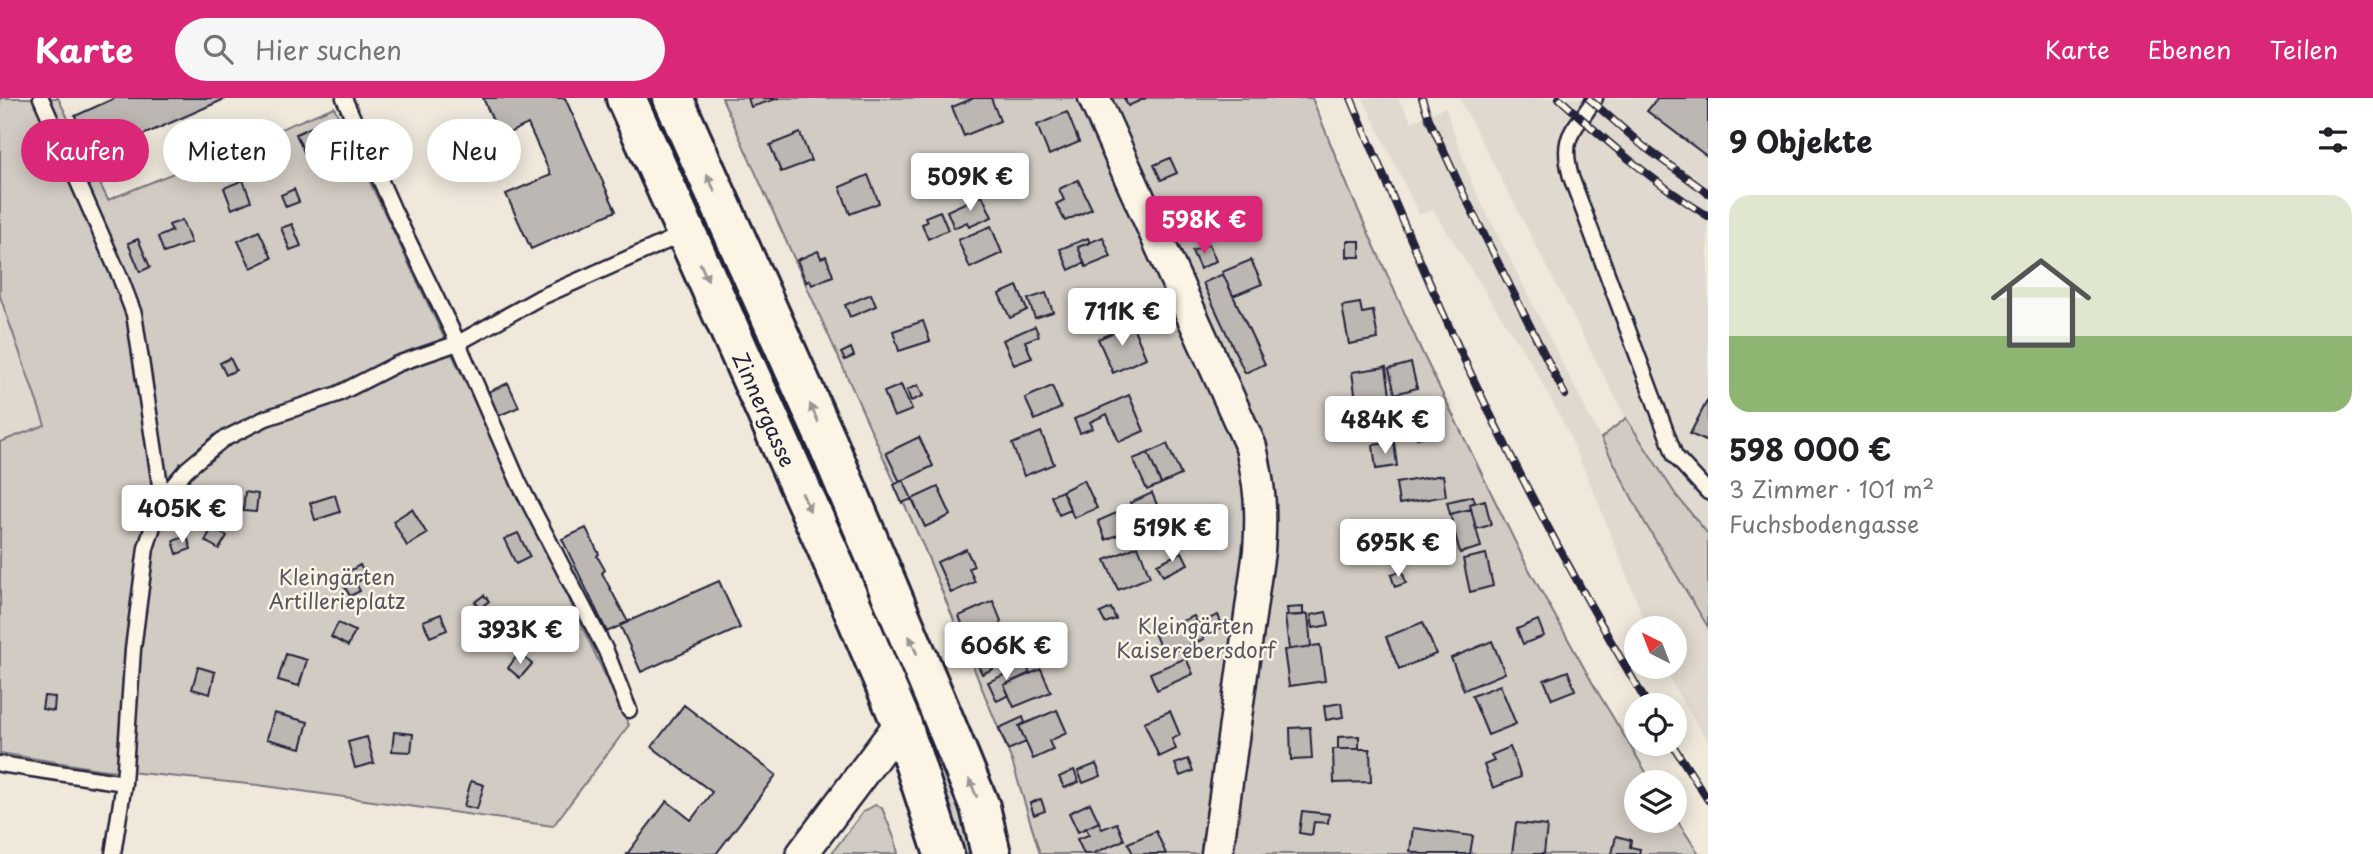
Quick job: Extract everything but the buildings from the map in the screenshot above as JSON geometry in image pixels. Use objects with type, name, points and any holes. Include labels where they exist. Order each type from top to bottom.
[{"type":"main road","name":"Zinnergasse","points":[[626,98],[827,548],[901,722],[944,854]]},
{"type":"main road","name":"Zinnergasse","points":[[673,98],[828,444],[980,807],[991,854]]},
{"type":"street","points":[[1094,98],[1251,447],[1260,490],[1262,518],[1259,551],[1217,854]]},
{"type":"street","points":[[802,854],[901,722]]},
{"type":"lane","points":[[41,98],[120,276],[134,314],[162,498]]},
{"type":"lane","points":[[344,98],[394,211],[458,343],[519,483],[606,652],[629,710]]},
{"type":"lane","points":[[1595,98],[1570,134],[1566,149],[1571,177],[1675,456],[1708,492]]},
{"type":"lane","points":[[113,854],[124,783],[133,649],[146,548],[162,498],[187,469],[222,440],[267,418],[338,394],[397,364],[458,343],[539,298],[686,233]]},
{"type":"lane","points":[[0,764],[124,783]]},
{"type":"shaded area","points":[[1363,98],[1398,98],[1412,122],[1445,107],[1472,184],[1618,473],[1708,627],[1708,742],[1687,708],[1687,693],[1677,693],[1670,679],[1687,679],[1687,616],[1642,616],[1568,432],[1534,368],[1433,210],[1419,214]]},
{"type":"shaded area","points":[[1461,98],[1708,98],[1708,534],[1676,495],[1626,418]]},
{"type":"shaded area","points":[[0,294],[45,426],[0,442]]},
{"type":"shaded area","points":[[1216,506],[1229,539],[1213,545],[1199,513]]},
{"type":"green space","name":"Kleingärten Artillerieplatz","points":[[0,98],[58,98],[68,119],[21,119],[21,182],[99,182],[108,200],[163,177],[163,182],[291,182],[291,125],[334,107],[340,119],[305,119],[305,182],[370,182],[629,725],[553,826],[258,785],[99,769],[0,753],[0,442],[45,425],[0,296]]},
{"type":"green space","points":[[641,98],[655,98],[928,714],[977,854],[962,854]]},
{"type":"green space","name":"Kleingärten Kaiserebersdorf","points":[[722,98],[1312,98],[1351,194],[1422,352],[1526,564],[1624,736],[1624,756],[1636,756],[1645,770],[1624,770],[1624,833],[1685,833],[1699,854],[1040,854],[1012,761],[925,550]]},
{"type":"green space","points":[[1626,418],[1676,495],[1708,534],[1708,627],[1645,523],[1601,438]]},
{"type":"green space","points":[[875,805],[882,808],[898,854],[831,854],[863,812]]},
{"type":"railway","points":[[1351,98],[1474,381],[1570,568],[1641,693]]},
{"type":"railway","points":[[1422,98],[1464,195],[1565,395]]},
{"type":"railway","points":[[1559,98],[1631,161],[1708,216]]},
{"type":"railway","points":[[1588,98],[1643,146],[1708,193]]},
{"type":"railway","points":[[1680,756],[1708,800]]}]
